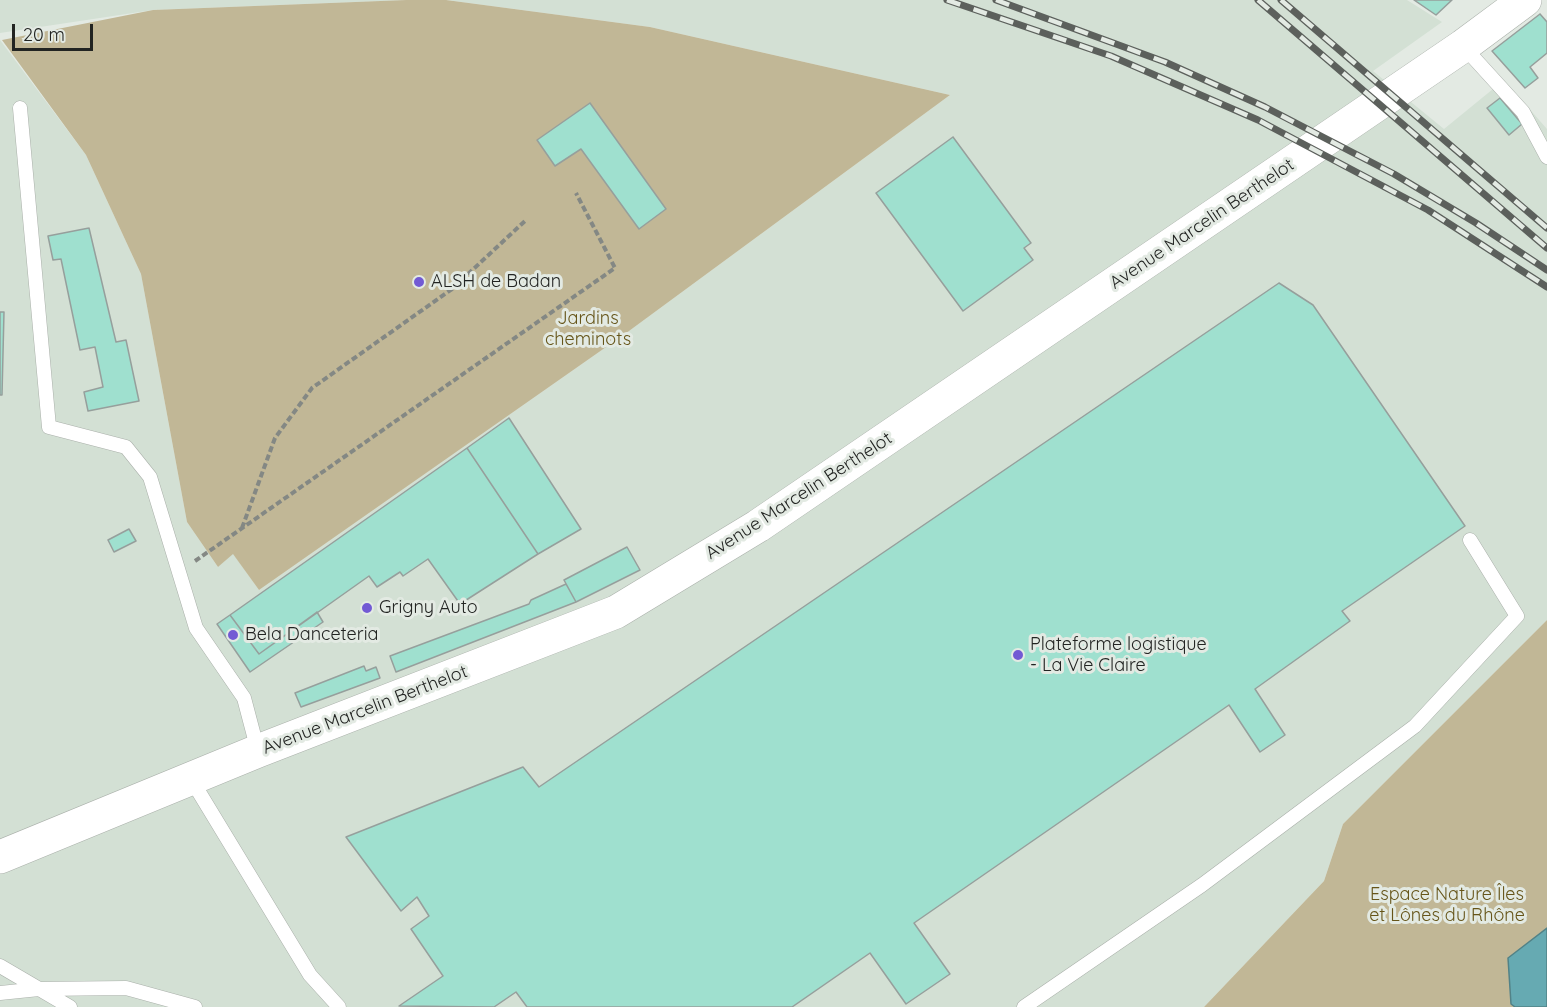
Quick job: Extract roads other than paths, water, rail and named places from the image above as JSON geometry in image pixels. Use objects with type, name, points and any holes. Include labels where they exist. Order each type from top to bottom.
[{"type":"street","name":"Avenue Marcelin Berthelot","points":[[0,856],[258,751],[616,612],[758,526],[1463,46],[1525,0]]},
{"type":"lane","points":[[1463,46],[1523,112],[1547,158]]},
{"type":"lane","points":[[20,108],[49,427],[126,447],[150,477],[196,628],[244,698],[258,751]]},
{"type":"lane","points":[[1024,1007],[1202,885],[1414,726],[1517,616],[1470,540]]},
{"type":"lane","points":[[191,779],[310,975],[339,1007]]},
{"type":"lane","points":[[0,966],[70,1007]]},
{"type":"lane","points":[[0,993],[39,989],[126,988],[195,1007]]},
{"type":"water","points":[[1547,928],[1547,1007],[1515,1007],[1511,1004],[1508,958]]},
{"type":"railway","points":[[947,0],[1111,56],[1258,120],[1428,210],[1547,287]]},
{"type":"railway","points":[[996,0],[1165,62],[1265,107],[1394,174],[1476,223],[1547,270]]},
{"type":"railway","points":[[1258,0],[1547,248]]},
{"type":"railway","points":[[1281,0],[1547,228]]},
{"type":"place","name":"ALSH de Badan","points":[[419,282]]},
{"type":"place","name":"Grigny Auto","points":[[367,608]]},
{"type":"place","name":"Bela Danceteria","points":[[233,635]]},
{"type":"place","name":"Plateforme logistique - La Vie Claire","points":[[1018,655]]},
{"type":"park label","name":"Jardins cheminots","points":[[588,329]]},
{"type":"park label","name":"Espace Nature Îles et Lônes du Rhône","points":[[1447,905]]}]
